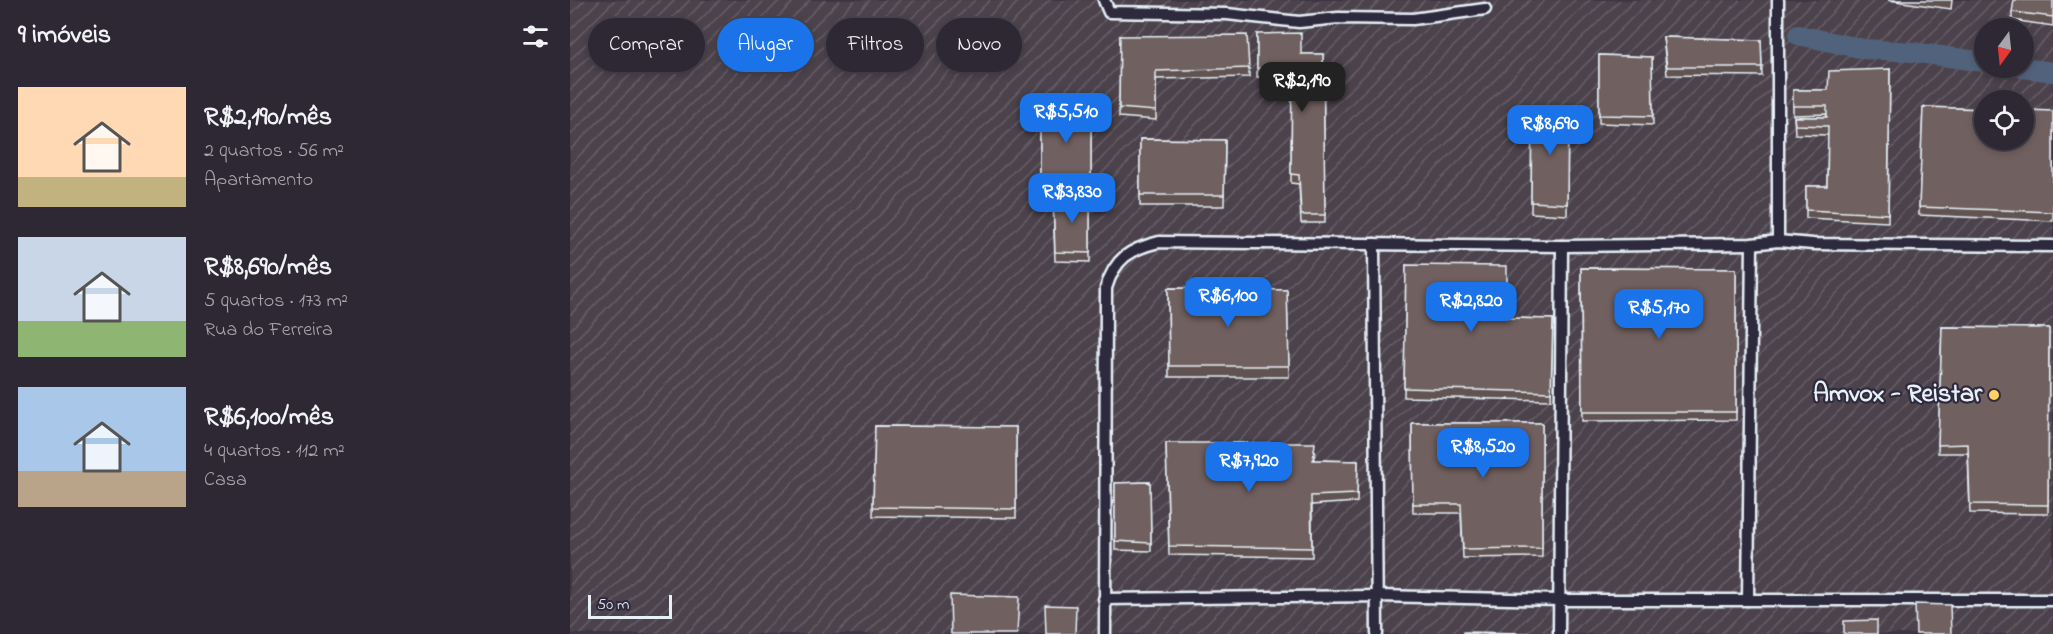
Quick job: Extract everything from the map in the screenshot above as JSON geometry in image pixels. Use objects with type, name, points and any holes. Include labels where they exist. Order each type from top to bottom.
[{"type":"street","points":[[1104,0],[1109,12],[1227,14],[1299,22],[1338,18],[1413,20],[1485,9]]},
{"type":"street","points":[[1778,0],[1778,242]]},
{"type":"street","points":[[1105,634],[1106,288],[1110,274],[1118,261],[1142,246],[1159,242],[1562,246],[1778,242],[2053,246]]},
{"type":"street","points":[[1374,244],[1377,634]]},
{"type":"street","points":[[1748,600],[1752,244]]},
{"type":"street","points":[[1559,634],[1562,246]]},
{"type":"street","points":[[1104,598],[1378,596],[1560,600],[2053,600]]},
{"type":"shaded area","points":[[570,0],[2053,0],[2053,634],[570,634]]},
{"type":"building","points":[[2014,0],[2053,0],[2053,17],[2012,12]]},
{"type":"building","points":[[1301,33],[1301,54],[1323,54],[1325,215],[1301,215],[1299,175],[1291,174],[1292,69],[1257,68],[1257,34]]},
{"type":"building","points":[[1247,35],[1249,68],[1156,71],[1156,111],[1119,108],[1120,36]]},
{"type":"building","points":[[1663,37],[1761,40],[1762,67],[1667,67]]},
{"type":"building","points":[[1599,55],[1652,57],[1653,116],[1599,115]]},
{"type":"building","points":[[1890,69],[1888,214],[1806,210],[1806,186],[1827,186],[1828,126],[1795,125],[1794,117],[1827,117],[1827,106],[1793,106],[1793,90],[1828,90],[1829,71]]},
{"type":"building","points":[[1040,103],[1091,103],[1091,184],[1040,184]]},
{"type":"building","points":[[1923,107],[1974,109],[1974,150],[2034,150],[2034,110],[2053,111],[2053,212],[1919,207]]},
{"type":"building","points":[[1568,108],[1567,204],[1531,202],[1532,110]]},
{"type":"building","points":[[1140,139],[1225,140],[1224,195],[1140,195]]},
{"type":"building","points":[[1053,196],[1090,198],[1090,253],[1055,252]]},
{"type":"building","points":[[1406,265],[1507,266],[1507,318],[1553,319],[1551,392],[1404,388]]},
{"type":"building","points":[[1581,268],[1736,269],[1736,412],[1582,412]]},
{"type":"building","points":[[1168,288],[1287,290],[1289,366],[1169,366]]},
{"type":"building","name":"Amvox - Reistar","points":[[1942,327],[2049,328],[2048,505],[1970,504],[1968,444],[1938,445]]},
{"type":"building","points":[[1412,423],[1542,423],[1542,548],[1463,549],[1461,504],[1413,504]]},
{"type":"building","points":[[875,426],[1016,427],[1016,509],[873,507]]},
{"type":"building","points":[[1166,443],[1315,443],[1313,460],[1358,461],[1357,494],[1311,496],[1312,548],[1169,546]]},
{"type":"building","points":[[1150,482],[1151,543],[1115,541],[1115,483]]},
{"type":"building","points":[[950,595],[1019,597],[1017,634],[951,634]]},
{"type":"building","points":[[1915,604],[1950,605],[1951,634],[1916,634]]},
{"type":"building","points":[[1045,605],[1076,606],[1075,634],[1046,634]]},
{"type":"building","points":[[1877,620],[1877,634],[1844,634],[1844,621]]},
{"type":"building","points":[[1464,632],[1528,633],[1528,634],[1464,634]]},
{"type":"waterway","points":[[1798,35],[1864,49],[1912,52],[1974,61]]},
{"type":"waterway","points":[[2034,69],[2053,72]]},
{"type":"place","name":"Amvox - Reistar","points":[[1994,395]]}]
